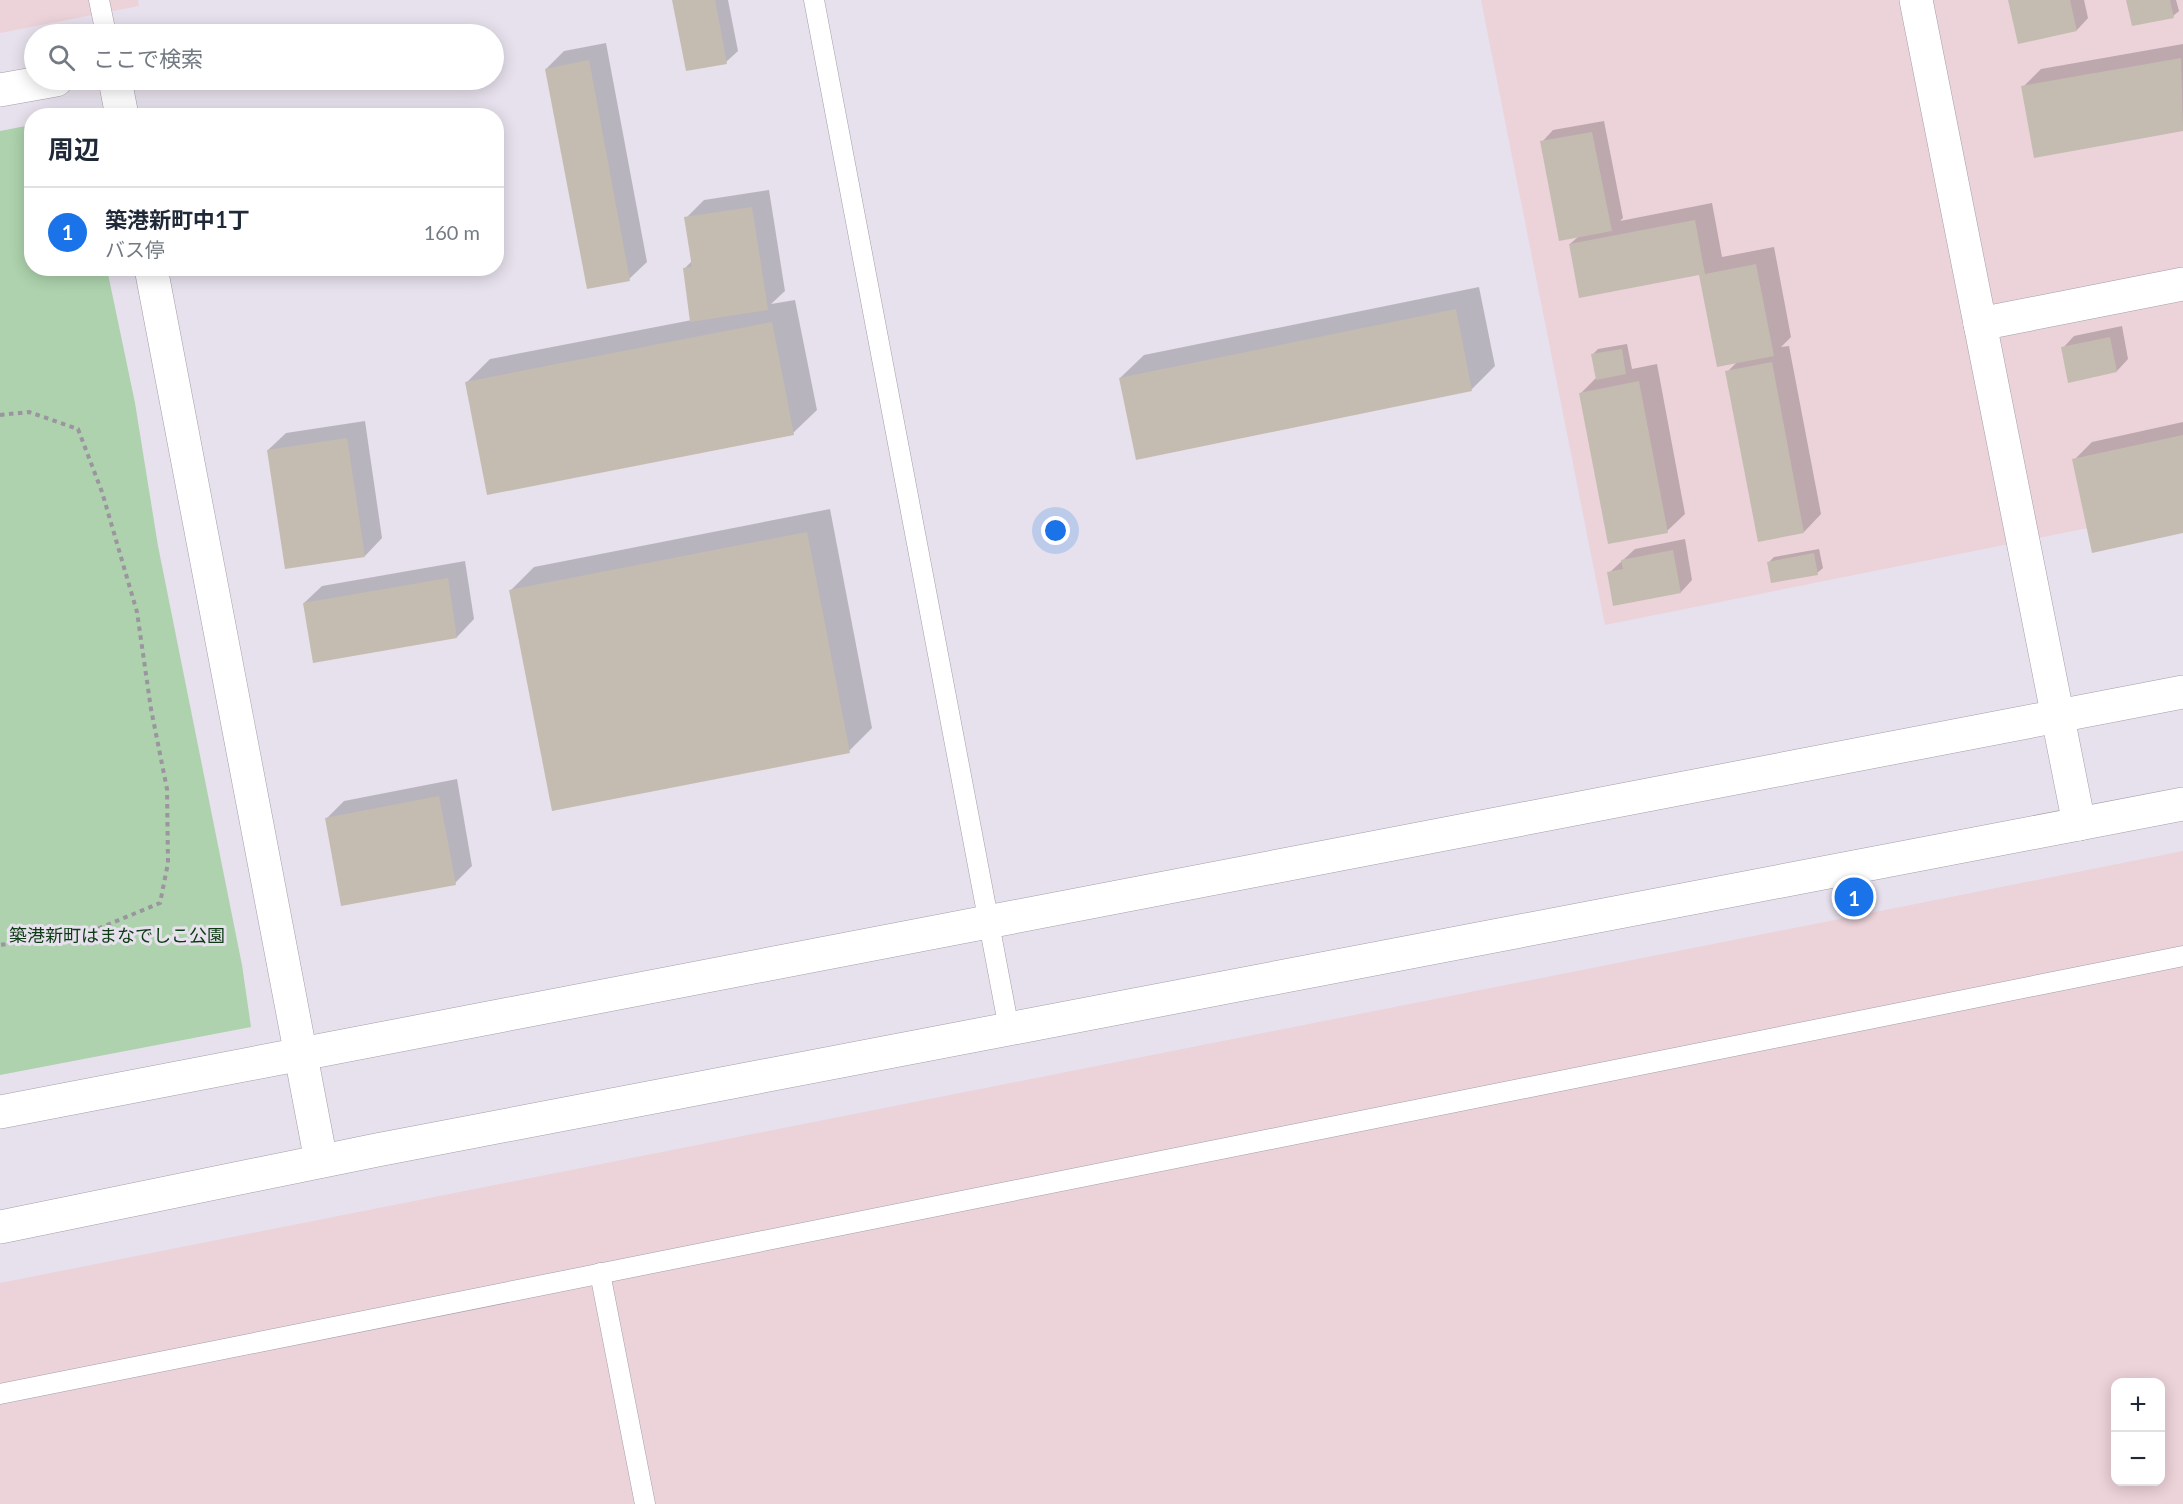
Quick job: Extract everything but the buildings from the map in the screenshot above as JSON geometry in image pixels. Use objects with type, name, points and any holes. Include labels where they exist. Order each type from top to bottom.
[{"type":"street","points":[[1916,0],[2079,824]]},
{"type":"street","points":[[0,90],[24,86]]},
{"type":"street","points":[[117,90],[120,108]]},
{"type":"street","points":[[153,276],[321,1161]]},
{"type":"street","points":[[1980,324],[2183,284]]},
{"type":"street","points":[[0,1112],[2183,692]]},
{"type":"street","points":[[0,1227],[321,1161],[2183,804]]},
{"type":"lane","points":[[99,0],[104,24]]},
{"type":"lane","points":[[814,0],[1009,1029]]},
{"type":"lane","points":[[0,1394],[2183,956]]},
{"type":"lane","points":[[600,1273],[645,1504]]},
{"type":"path","points":[[0,415],[29,412],[78,429],[94,471],[137,612],[151,709],[167,789],[168,863],[160,903],[90,932],[0,945]]},
{"type":"shaded area","points":[[0,0],[138,0],[139,6],[46,24],[24,24],[24,28],[0,33]]},
{"type":"shaded area","points":[[1481,0],[2183,0],[2183,509],[1605,625]]},
{"type":"shaded area","points":[[2183,851],[2183,1504],[0,1504],[0,1283]]},
{"type":"green space","name":"築港新町はまなでしこ公園","points":[[24,126],[24,276],[108,276],[135,403],[158,546],[242,965],[251,1027],[0,1075],[0,131]]},
{"type":"place","name":"築港新町中1丁","points":[[1854,897]]}]
